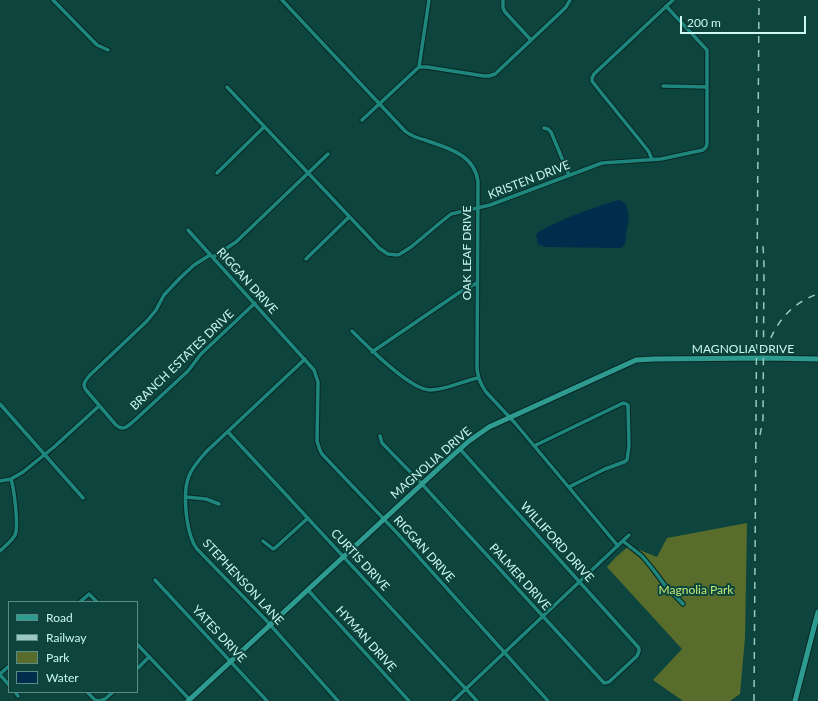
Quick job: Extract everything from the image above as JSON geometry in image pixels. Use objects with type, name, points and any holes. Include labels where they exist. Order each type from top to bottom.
[{"type":"street","points":[[53,0],[97,45],[108,50]]},
{"type":"street","name":"OAK LEAF DRIVE","points":[[282,0],[405,131],[411,135],[454,151],[466,159],[474,169],[477,178],[478,209],[478,378]]},
{"type":"street","points":[[362,120],[419,67],[429,0]]},
{"type":"street","points":[[503,0],[503,8],[505,12],[531,40]]},
{"type":"street","points":[[419,67],[484,76],[495,74],[566,7],[570,0]]},
{"type":"street","points":[[652,160],[646,148],[592,81],[592,77],[673,0]]},
{"type":"street","points":[[663,86],[707,87],[707,50],[666,6]]},
{"type":"street","name":"KRISTEN DRIVE","points":[[227,87],[307,173],[382,250],[388,254],[398,255],[411,247],[449,216],[462,211],[478,209],[490,205],[602,163],[652,160],[675,157],[704,150],[707,144],[707,87]]},
{"type":"street","points":[[217,173],[264,127]]},
{"type":"street","points":[[544,128],[551,132],[555,139],[569,175]]},
{"type":"street","points":[[0,481],[11,479],[23,472],[99,406],[84,388],[87,378],[148,321],[164,295],[180,278],[194,265],[236,242],[328,154]]},
{"type":"street","points":[[306,259],[349,217]]},
{"type":"street","name":"RIGGAN DRIVE","points":[[188,230],[314,370],[318,379],[316,438],[320,450],[330,463],[384,519],[548,701]]},
{"type":"street","points":[[372,352],[460,292],[477,283]]},
{"type":"street","name":"BRANCH ESTATES DRIVE","points":[[99,406],[118,427],[122,428],[128,426],[188,371],[201,354],[255,303]]},
{"type":"street","points":[[352,331],[372,352],[419,388],[424,390],[436,390],[478,378],[482,387],[618,546]]},
{"type":"street","name":"MAGNOLIA DRIVE","points":[[189,701],[460,449],[483,431],[636,360],[734,358],[818,359]]},
{"type":"street","name":"STEPHENSON LANE","points":[[305,359],[207,451],[193,468],[187,481],[186,497],[190,536],[195,546],[270,625],[338,701]]},
{"type":"street","points":[[534,446],[624,403],[628,405],[628,458],[624,462],[605,469],[569,487]]},
{"type":"street","points":[[0,404],[83,498]]},
{"type":"street","name":"CURTIS DRIVE","points":[[228,432],[477,701]]},
{"type":"street","name":"PALMER DRIVE","points":[[380,436],[382,443],[422,484],[604,683]]},
{"type":"street","name":"WILLIFORD DRIVE","points":[[460,449],[639,648],[636,658],[609,682],[604,683]]},
{"type":"street","points":[[0,551],[13,539],[16,533],[14,492],[11,479]]},
{"type":"street","points":[[186,497],[206,499],[219,504]]},
{"type":"street","points":[[263,541],[273,549],[275,548],[308,518]]},
{"type":"street","points":[[453,701],[630,535]]},
{"type":"street","points":[[623,541],[642,556],[664,584],[683,604]]},
{"type":"street","name":"YATES DRIVE","points":[[155,580],[267,701]]},
{"type":"street","name":"HYMAN DRIVE","points":[[308,590],[409,701]]},
{"type":"street","points":[[81,601],[89,594],[96,601]]},
{"type":"street","points":[[795,701],[818,612]]},
{"type":"street","points":[[138,645],[189,701]]},
{"type":"street","points":[[138,668],[149,657]]},
{"type":"street","points":[[8,667],[0,674],[8,684]]},
{"type":"street","points":[[88,693],[94,700],[98,701],[105,699],[112,693]]},
{"type":"green space","name":"Magnolia Park","points":[[747,523],[745,638],[740,694],[730,701],[683,701],[653,680],[682,649],[607,567],[630,545],[657,557],[667,538]]},
{"type":"water","points":[[619,200],[623,202],[628,210],[625,242],[621,248],[545,247],[538,244],[537,233],[577,214]]},
{"type":"railway","points":[[754,701],[759,0]]},
{"type":"railway","points":[[760,435],[763,419],[763,245]]},
{"type":"railway","points":[[766,351],[769,341],[779,323],[785,316],[800,303],[818,294]]}]
